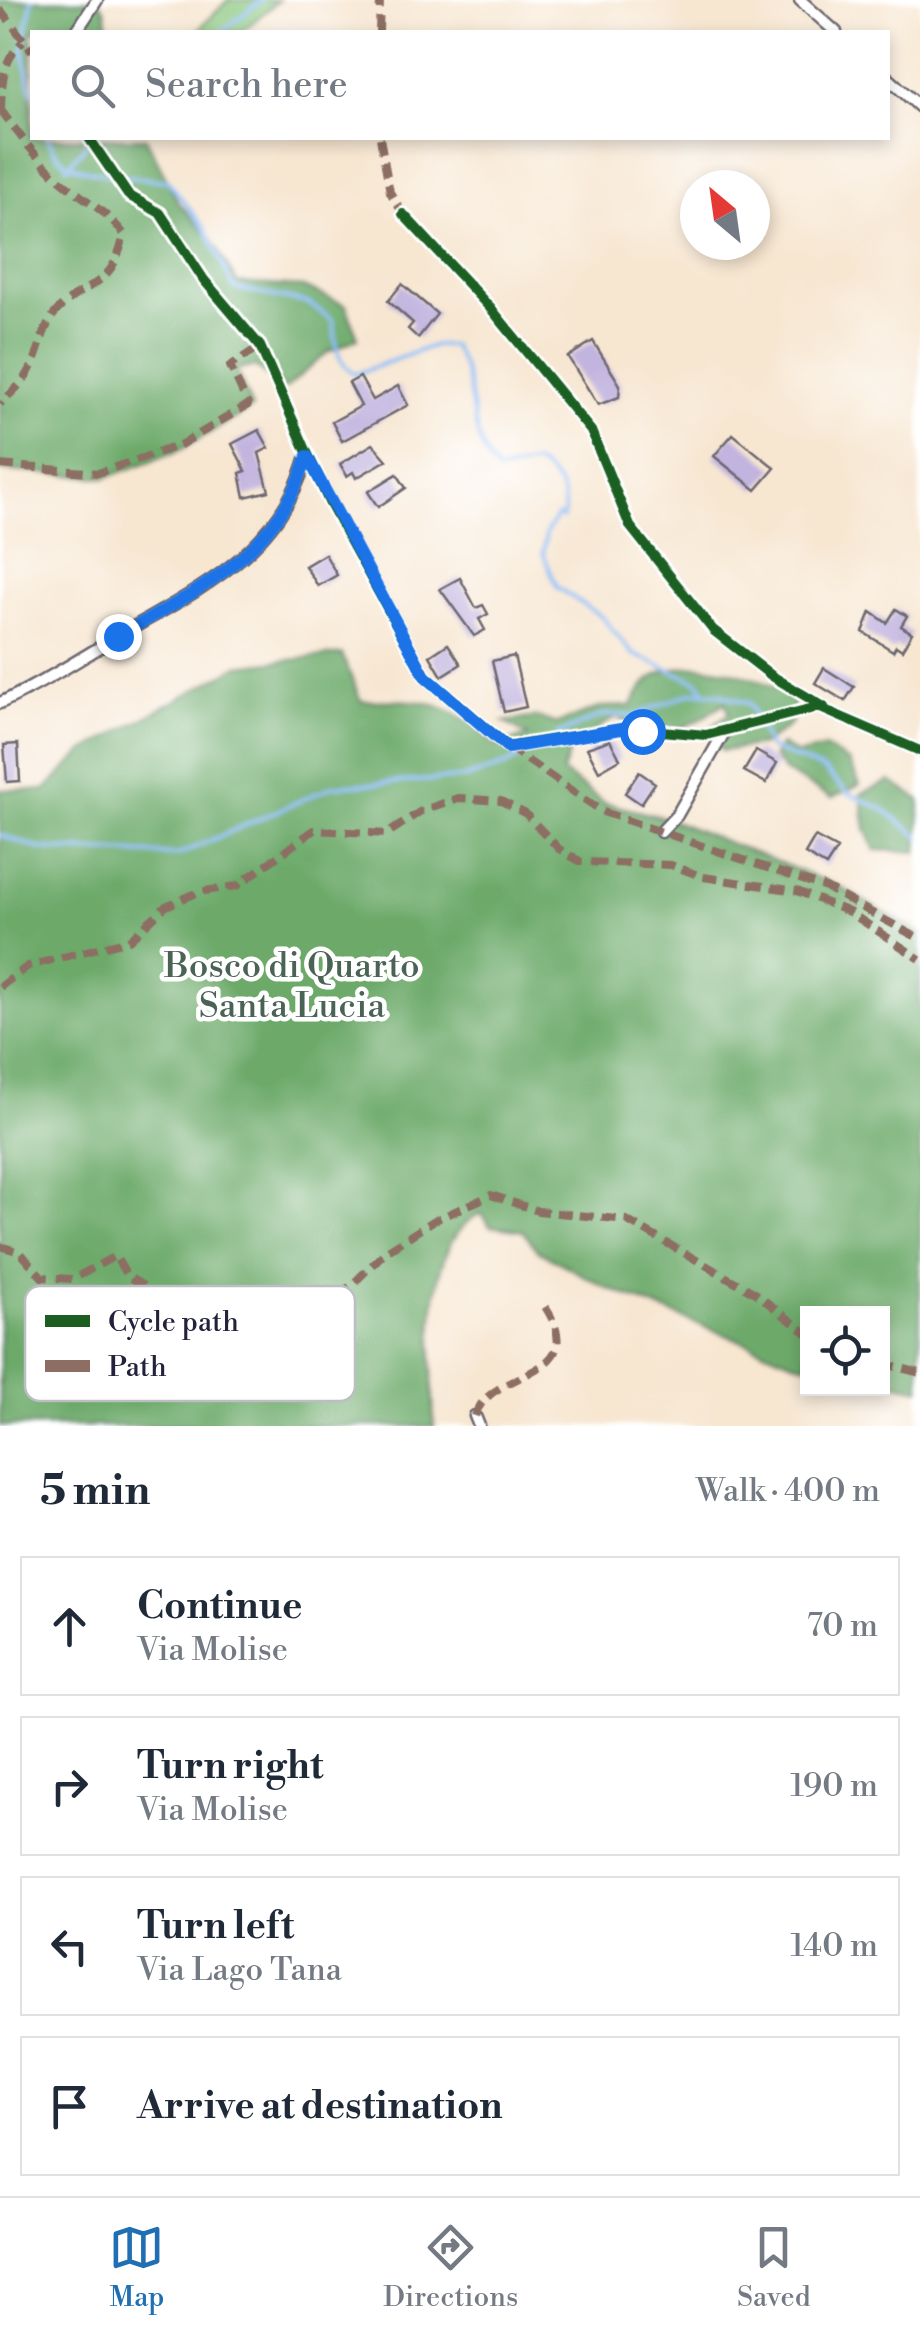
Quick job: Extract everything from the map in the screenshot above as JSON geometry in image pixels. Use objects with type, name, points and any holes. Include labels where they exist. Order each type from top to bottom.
[{"type":"street","points":[[77,30],[96,0]]},
{"type":"street","points":[[800,0],[834,30]]},
{"type":"street","points":[[890,80],[920,106]]},
{"type":"street","points":[[92,142],[128,195],[160,213],[214,293],[260,346],[284,391],[307,456],[425,676],[508,748],[627,728],[689,736],[824,707]]},
{"type":"street","points":[[403,214],[493,311],[591,431],[630,526],[690,603],[737,649],[824,707],[920,750]]},
{"type":"street","points":[[0,702],[62,670],[240,563],[286,510],[307,456]]},
{"type":"street","points":[[661,832],[677,815],[725,731]]},
{"type":"green space","points":[[0,0],[97,0],[105,10],[109,30],[30,30],[30,140],[147,140],[178,202],[212,240],[237,283],[303,287],[346,305],[358,338],[328,352],[285,389],[255,367],[236,369],[252,408],[180,450],[105,478],[0,470]]},
{"type":"green space","points":[[228,0],[279,0],[243,30],[198,30]]},
{"type":"green space","name":"Bosco di Quarto Santa Lucia","points":[[342,654],[361,701],[435,705],[464,719],[495,746],[528,736],[504,722],[537,717],[557,724],[601,707],[631,706],[648,681],[672,669],[727,670],[796,698],[791,724],[763,745],[722,751],[710,729],[729,713],[725,702],[698,720],[673,730],[647,729],[616,717],[571,747],[562,772],[605,803],[666,818],[838,886],[920,933],[920,1389],[890,1383],[890,1306],[800,1306],[800,1363],[605,1287],[537,1250],[523,1231],[490,1226],[481,1213],[461,1228],[447,1250],[439,1278],[432,1341],[434,1426],[0,1426],[0,790],[45,790],[83,752],[238,666]]},
{"type":"green space","points":[[781,745],[797,755],[825,748],[849,762],[860,785],[832,798],[784,771],[773,756]]},
{"type":"green space","points":[[890,781],[920,800],[918,852],[875,850],[866,829],[861,794]]},
{"type":"building","points":[[402,284],[437,314],[418,338],[408,329],[413,323],[388,301]]},
{"type":"building","points":[[593,341],[620,385],[619,397],[598,405],[568,357]]},
{"type":"building","points":[[360,377],[373,400],[398,386],[408,405],[342,441],[332,422],[361,406],[349,383]]},
{"type":"building","points":[[259,430],[269,448],[259,453],[269,491],[245,497],[240,473],[246,471],[232,444]]},
{"type":"building","points":[[733,434],[775,468],[756,490],[714,456]]},
{"type":"building","points":[[373,444],[387,460],[356,478],[353,472],[347,476],[340,464]]},
{"type":"building","points":[[397,474],[406,488],[378,507],[368,492]]},
{"type":"building","points":[[325,554],[337,575],[318,586],[305,566]]},
{"type":"building","points":[[460,578],[476,608],[483,605],[488,614],[479,619],[485,630],[474,636],[440,589]]},
{"type":"building","points":[[896,609],[907,616],[901,626],[912,633],[902,650],[896,646],[893,651],[863,632],[871,612],[887,623]]},
{"type":"building","points":[[448,644],[461,664],[442,676],[430,656]]},
{"type":"building","points":[[514,656],[526,707],[504,712],[492,661]]},
{"type":"building","points":[[824,668],[854,687],[845,701],[815,683]]},
{"type":"building","points":[[610,740],[620,759],[599,771],[587,748]]},
{"type":"building","points":[[18,744],[20,781],[7,782],[4,745]]},
{"type":"building","points":[[756,751],[777,763],[766,783],[744,771]]},
{"type":"building","points":[[639,772],[655,783],[641,804],[625,793]]},
{"type":"building","points":[[815,837],[837,849],[826,866],[805,854]]},
{"type":"waterway","points":[[30,83],[23,49],[32,0]]},
{"type":"waterway","points":[[224,30],[262,0]]},
{"type":"waterway","points":[[49,140],[65,162],[111,175]]},
{"type":"waterway","points":[[67,167],[89,141]]},
{"type":"waterway","points":[[120,176],[168,181],[206,230],[234,288],[308,303],[333,320],[340,358],[356,374],[435,345],[452,346],[461,362],[487,458],[498,472],[534,463],[559,486],[564,501],[563,519],[557,516],[546,533],[543,553],[557,587],[602,617],[633,654],[698,682],[706,693]]},
{"type":"waterway","points":[[557,735],[603,715],[634,716],[693,692],[721,694],[750,704],[769,748],[824,770],[848,793],[883,809],[920,837]]},
{"type":"waterway","points":[[0,835],[41,849],[178,855],[333,786],[465,778],[504,766],[540,745]]},
{"type":"marked path","points":[[379,30],[380,0]]},
{"type":"marked path","points":[[0,9],[30,48]]},
{"type":"marked path","points":[[1,110],[7,64],[23,41]]},
{"type":"marked path","points":[[0,109],[45,165],[124,234],[113,266],[56,312],[27,375],[0,404]]},
{"type":"marked path","points":[[380,140],[390,192],[403,214]]},
{"type":"marked path","points":[[0,465],[98,473],[180,445],[248,405],[230,366],[260,346]]},
{"type":"marked path","points":[[508,747],[603,812],[826,888],[920,939]]},
{"type":"marked path","points":[[0,987],[28,966],[129,940],[166,906],[199,892],[237,886],[314,830],[387,834],[421,811],[458,798],[501,801],[526,814],[559,849],[581,862],[671,865],[703,877],[797,891],[849,912],[920,959]]},
{"type":"marked path","points":[[351,1286],[385,1252],[433,1221],[491,1195],[538,1211],[626,1220],[755,1293],[800,1328]]},
{"type":"marked path","points":[[0,1246],[20,1252],[42,1277],[73,1279],[115,1256],[127,1276],[144,1286]]},
{"type":"marked path","points":[[475,1416],[484,1400],[549,1360],[557,1346],[556,1328],[542,1302]]},
{"type":"marked path","points":[[890,1365],[920,1373]]},
{"type":"cycle path","points":[[90,140],[128,195],[160,213],[204,280],[260,346],[329,502],[425,676],[508,747],[627,728],[706,735],[818,707],[920,751]]},
{"type":"cycle path","points":[[403,214],[493,311],[591,431],[630,526],[713,630],[772,676],[824,707]]},
{"type":"route","points":[[118,636],[248,556],[286,510],[307,456],[413,658],[440,693],[508,748],[621,729],[642,731]]}]
